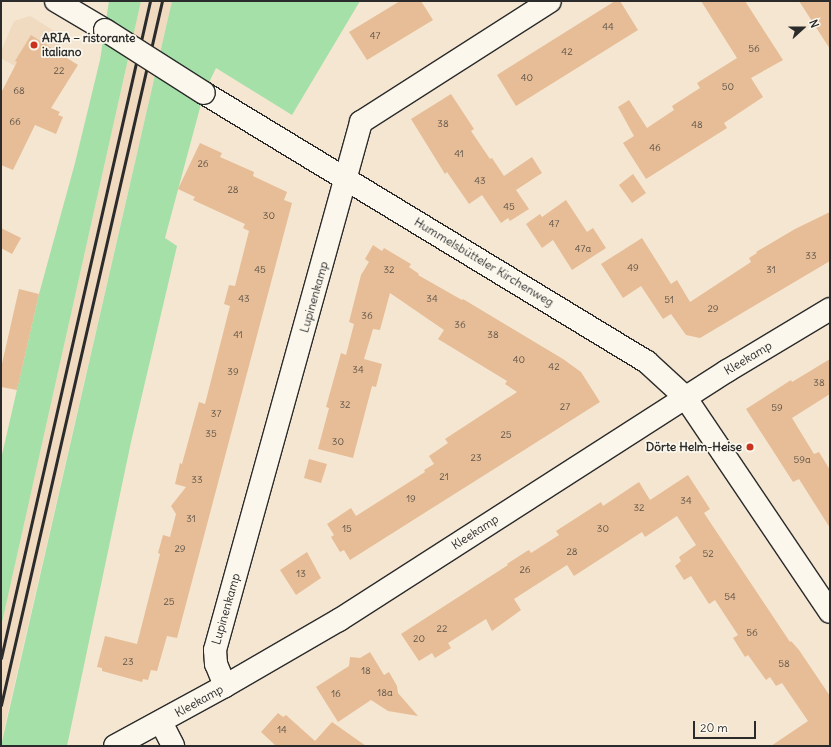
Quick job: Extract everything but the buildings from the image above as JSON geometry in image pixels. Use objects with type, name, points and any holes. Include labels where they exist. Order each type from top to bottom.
[{"type":"street","name":"Hummelsbütteler Kirchenweg","points":[[56,1],[105,30],[204,93],[647,362],[685,397],[830,612]]},
{"type":"street","name":"Lupinenkamp","points":[[225,686],[216,664],[215,650],[347,179],[361,122],[550,1]]},
{"type":"street","name":"Kleekamp","points":[[115,746],[225,686],[339,620],[685,397],[830,309]]},
{"type":"street","points":[[161,722],[173,746]]},
{"type":"shaded area","points":[[141,1],[172,1],[1,742],[1,627]]},
{"type":"shaded area","points":[[30,16],[64,37],[37,79],[1,58],[1,51],[14,21]]},
{"type":"green space","points":[[109,1],[141,1],[1,627],[1,459],[39,294],[75,163],[100,60]]},
{"type":"green space","points":[[172,1],[360,1],[292,115],[216,68],[204,93],[165,238],[177,246],[131,442],[67,746],[1,746]]},
{"type":"railway","points":[[1,658],[150,1]]},
{"type":"railway","points":[[1,705],[162,1]]},
{"type":"place","name":"ARIA – ristorante italiano","points":[[34,45]]},
{"type":"place","name":"Dörte Helm-Heise","points":[[750,447]]}]
